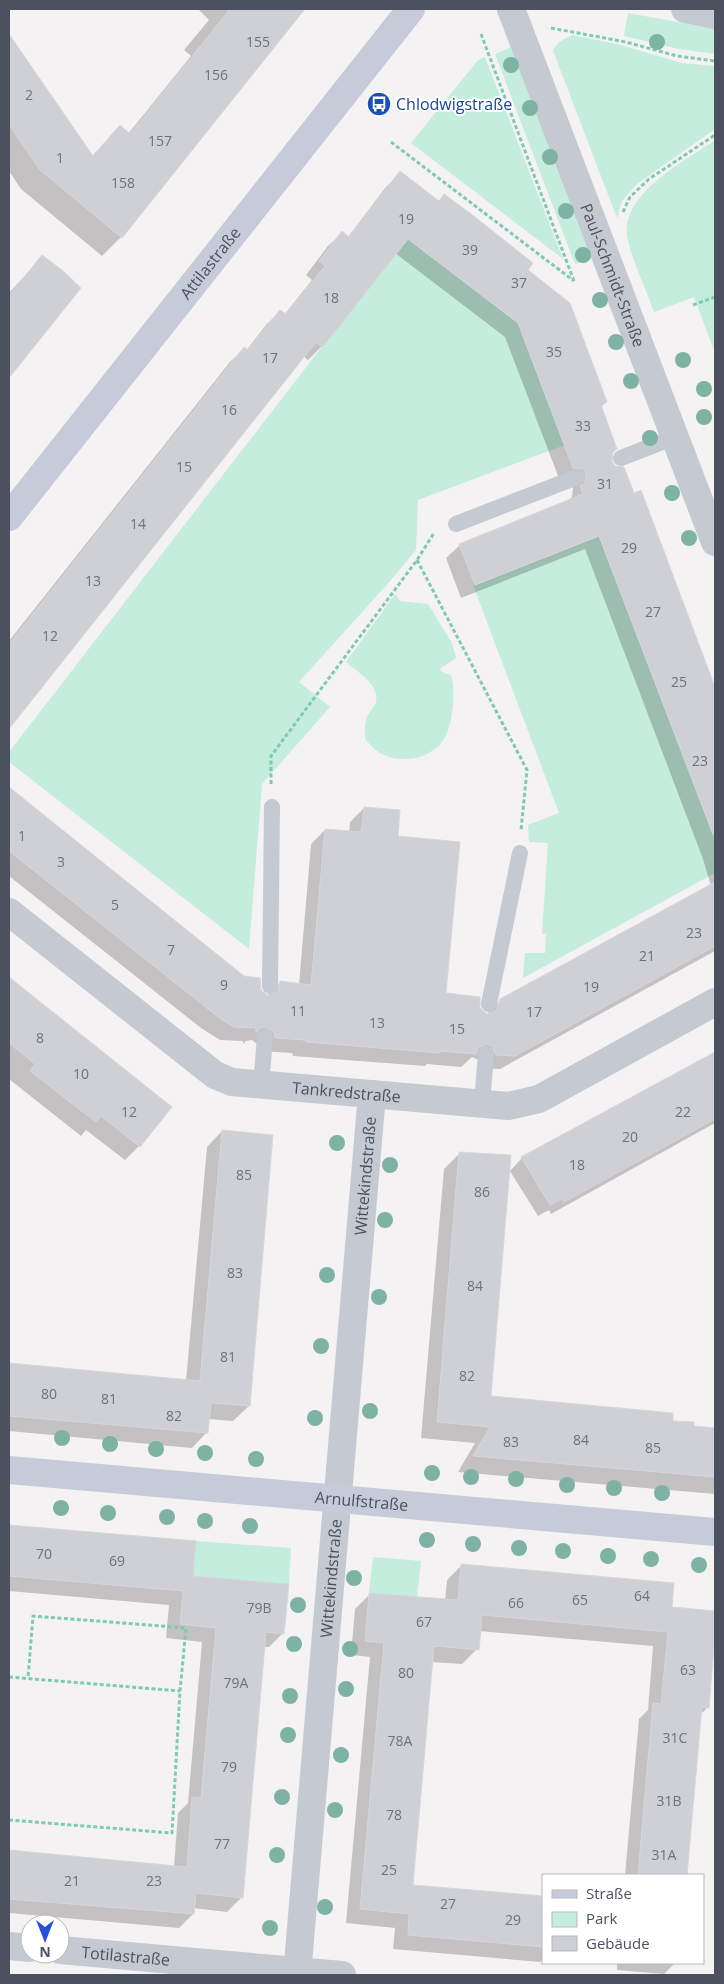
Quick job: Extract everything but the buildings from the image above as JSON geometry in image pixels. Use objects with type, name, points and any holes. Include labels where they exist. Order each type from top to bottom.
[{"type":"main road","name":"Attilastraße","points":[[9,517],[405,11]]},
{"type":"main road","name":"Arnulfstraße","points":[[9,1470],[715,1532]]},
{"type":"street","name":"Paul-Schmidt-Straße","points":[[512,9],[715,542]]},
{"type":"street","points":[[685,9],[715,15]]},
{"type":"street","name":"Tankredstraße","points":[[9,912],[214,1075],[232,1082],[508,1106],[539,1099],[715,1002]]},
{"type":"street","name":"Wittekindstraße","points":[[297,1973],[372,1094]]},
{"type":"street","name":"Totilastraße","points":[[70,1951],[297,1973],[342,1975]]},
{"type":"lane","points":[[620,458],[675,436]]},
{"type":"lane","points":[[456,524],[577,477]]},
{"type":"lane","points":[[270,986],[272,807]]},
{"type":"lane","points":[[489,1004],[520,853]]},
{"type":"lane","points":[[261,1085],[264,1037]]},
{"type":"lane","points":[[482,1104],[486,1054]]},
{"type":"path","points":[[550,28],[626,42],[676,56],[715,61]]},
{"type":"path","points":[[391,142],[574,280],[481,34]]},
{"type":"path","points":[[622,214],[630,196],[649,179],[715,135]]},
{"type":"path","points":[[693,305],[715,297]]},
{"type":"path","points":[[272,807],[271,756],[416,560],[433,533],[456,524]]},
{"type":"path","points":[[416,560],[526,770],[520,853]]},
{"type":"path","points":[[9,1820],[172,1833],[180,1692],[186,1628],[33,1616],[28,1678]]},
{"type":"path","points":[[9,1677],[180,1692]]},
{"type":"green space","points":[[628,13],[715,29],[715,54],[679,49],[624,36]]},
{"type":"green space","points":[[573,35],[621,45],[682,63],[715,66],[715,129],[637,184],[622,201],[617,218],[553,50],[567,37]]},
{"type":"green space","points":[[511,47],[593,259],[575,264],[495,54]]},
{"type":"green space","points":[[485,57],[563,259],[411,143],[478,60]]},
{"type":"green space","points":[[715,140],[715,353],[694,297],[654,312],[628,241],[627,224],[633,209],[656,182],[671,169]]},
{"type":"green space","points":[[408,239],[518,323],[565,445],[418,500],[416,550],[299,682],[330,707],[262,784],[249,949],[9,762],[9,752],[324,344]]},
{"type":"green space","points":[[599,536],[715,841],[715,873],[523,978],[525,953],[545,953],[546,934],[542,934],[548,843],[529,842],[528,825],[559,813],[473,585]]},
{"type":"green space","points":[[395,594],[400,601],[428,604],[452,643],[456,658],[440,669],[443,673],[451,675],[453,690],[451,719],[446,736],[430,752],[422,756],[406,759],[398,759],[382,754],[365,739],[366,721],[376,702],[375,690],[367,679],[346,662]]},
{"type":"green space","points":[[196,1541],[291,1548],[289,1584],[193,1576]]},
{"type":"green space","points":[[373,1557],[421,1561],[417,1597],[369,1593]]},
{"type":"place","name":"Chlodwigstraße","points":[[379,104]]}]
